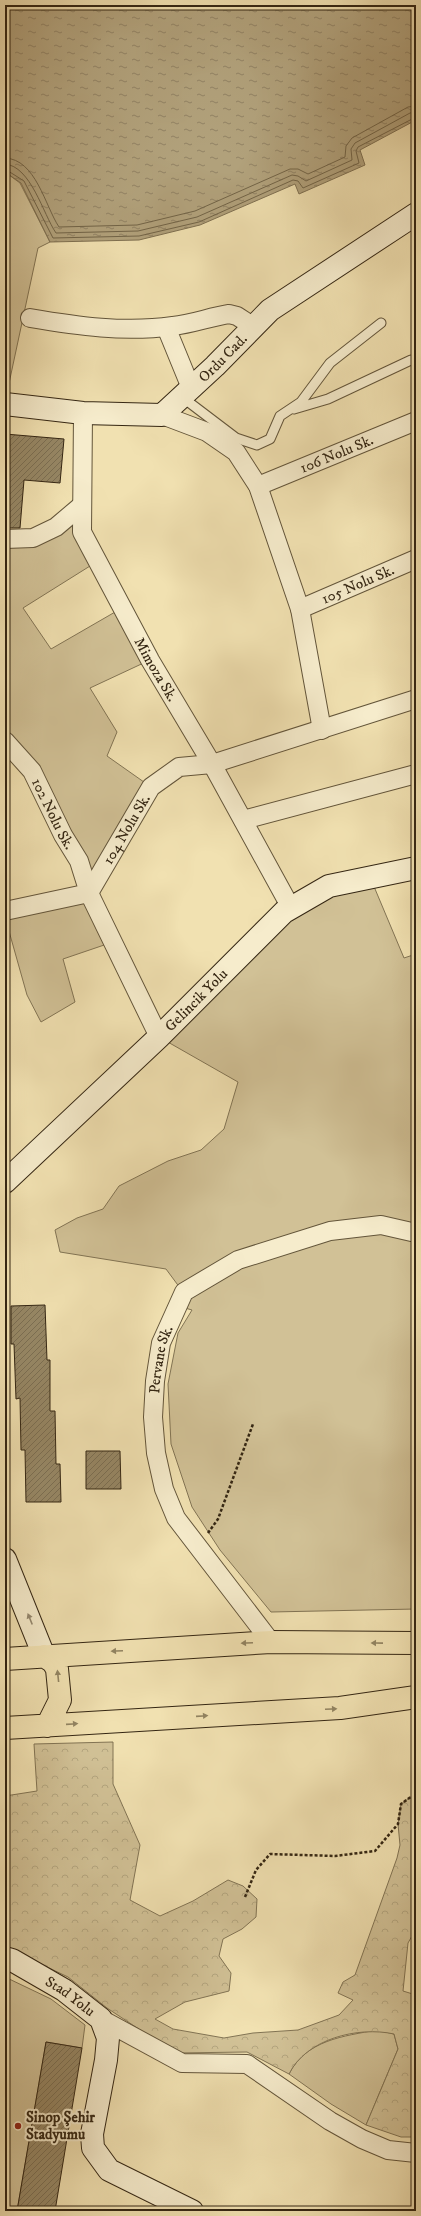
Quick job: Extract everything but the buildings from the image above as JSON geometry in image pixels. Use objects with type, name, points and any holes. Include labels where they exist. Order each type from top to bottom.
[{"type":"highway","points":[[5,1659],[271,1642],[416,1643]]},
{"type":"highway","points":[[44,1656],[53,1662],[57,1669],[60,1700],[47,1726]]},
{"type":"highway","points":[[5,1728],[340,1708],[416,1697]]},
{"type":"main road","name":"Ordu Cad.","points":[[162,414],[186,393],[270,310],[416,214]]},
{"type":"main road","points":[[5,404],[83,413],[162,414]]},
{"type":"main road","name":"Gelincik Yolu","points":[[5,1182],[159,1037],[284,912],[329,886],[416,868]]},
{"type":"main road","points":[[5,1559],[44,1656]]},
{"type":"main road","name":"Stad Yolu","points":[[5,1958],[12,1960],[64,1990],[101,2019],[108,2038],[106,2060],[92,2134],[93,2148],[109,2170],[192,2211]]},
{"type":"street","points":[[30,318],[68,324],[114,328],[166,327],[229,314],[237,316],[254,327]]},
{"type":"street","points":[[166,327],[186,393]]},
{"type":"street","name":"Mimoza Sk.","points":[[83,413],[82,532],[150,660],[212,764],[291,908]]},
{"type":"street","points":[[162,414],[208,432],[236,452],[258,486],[300,609],[322,730]]},
{"type":"street","name":"106 Nolu Sk.","points":[[258,486],[416,420]]},
{"type":"street","points":[[5,539],[33,538],[56,527],[82,505]]},
{"type":"street","name":"105 Nolu Sk.","points":[[300,609],[416,559]]},
{"type":"street","name":"104 Nolu Sk.","points":[[89,893],[151,787],[179,767],[212,764],[416,699]]},
{"type":"street","name":"102 Nolu Sk.","points":[[5,741],[32,771],[63,835],[79,861],[89,893]]},
{"type":"street","points":[[243,820],[416,774]]},
{"type":"street","points":[[5,911],[89,893],[159,1037]]},
{"type":"street","name":"Pervane Sk.","points":[[271,1642],[176,1518],[164,1488],[156,1453],[153,1417],[155,1381],[162,1343],[184,1292],[238,1260],[330,1232],[381,1225],[416,1233]]},
{"type":"street","points":[[101,2019],[182,2063],[247,2064],[330,2121],[362,2139],[388,2150],[416,2153]]},
{"type":"lane","points":[[186,393],[236,438],[257,445],[270,439],[280,416],[301,402],[330,363],[381,323]]},
{"type":"lane","points":[[287,411],[328,399],[411,360]]},
{"type":"path","points":[[198,1546],[218,1519],[242,1448],[253,1424]]},
{"type":"path","points":[[245,1897],[256,1870],[270,1854],[335,1856],[375,1851],[398,1824],[401,1804],[416,1793]]},
{"type":"green space","points":[[5,172],[20,183],[50,242],[38,248],[5,402]]},
{"type":"green space","points":[[82,505],[98,561],[23,608],[51,649],[122,608],[150,660],[90,688],[117,732],[107,756],[151,787],[89,893],[79,861],[5,741],[5,539],[33,538]]},
{"type":"green space","points":[[370,877],[404,958],[416,954],[416,1609],[271,1612],[220,1550],[192,1507],[171,1444],[168,1384],[178,1333],[192,1310],[178,1306],[183,1292],[166,1269],[60,1252],[55,1230],[77,1218],[103,1209],[119,1186],[168,1161],[201,1150],[224,1129],[238,1082],[159,1037],[284,912]]},
{"type":"green space","points":[[89,893],[113,942],[63,959],[75,1002],[41,1022],[27,995],[5,917]]},
{"type":"green space","points":[[113,1742],[113,1784],[140,1845],[130,1900],[160,1916],[193,1901],[228,1880],[243,1886],[257,1899],[256,1917],[242,1929],[223,1939],[219,1956],[231,1973],[229,1991],[185,2002],[155,2019],[173,2029],[224,2038],[253,2033],[298,2030],[339,2015],[353,2000],[338,1993],[343,1982],[355,1975],[397,1858],[400,1845],[398,1824],[401,1804],[416,1793],[416,1929],[408,1943],[403,1991],[416,1995],[416,2137],[401,2137],[366,2125],[398,2049],[394,2034],[365,2032],[334,2038],[320,2044],[308,2052],[297,2062],[289,2074],[247,2052],[175,2053],[107,2008],[68,1977],[5,1947],[5,1796],[37,1791],[34,1744]]},
{"type":"green space","points":[[5,1977],[51,1999],[85,2025],[82,2048],[46,2042],[17,2211],[5,2211]]},
{"type":"green space","points":[[377,2030],[394,2034],[398,2049],[366,2125],[331,2104],[289,2074],[296,2063],[305,2054],[316,2047],[339,2038]]},
{"type":"water","points":[[5,5],[416,5],[416,120],[360,150],[365,165],[299,194],[295,184],[200,225],[139,240],[50,242],[21,183],[5,172]]},
{"type":"place","name":"Sinop Şehir Stadyumu","points":[[18,2126]]}]
